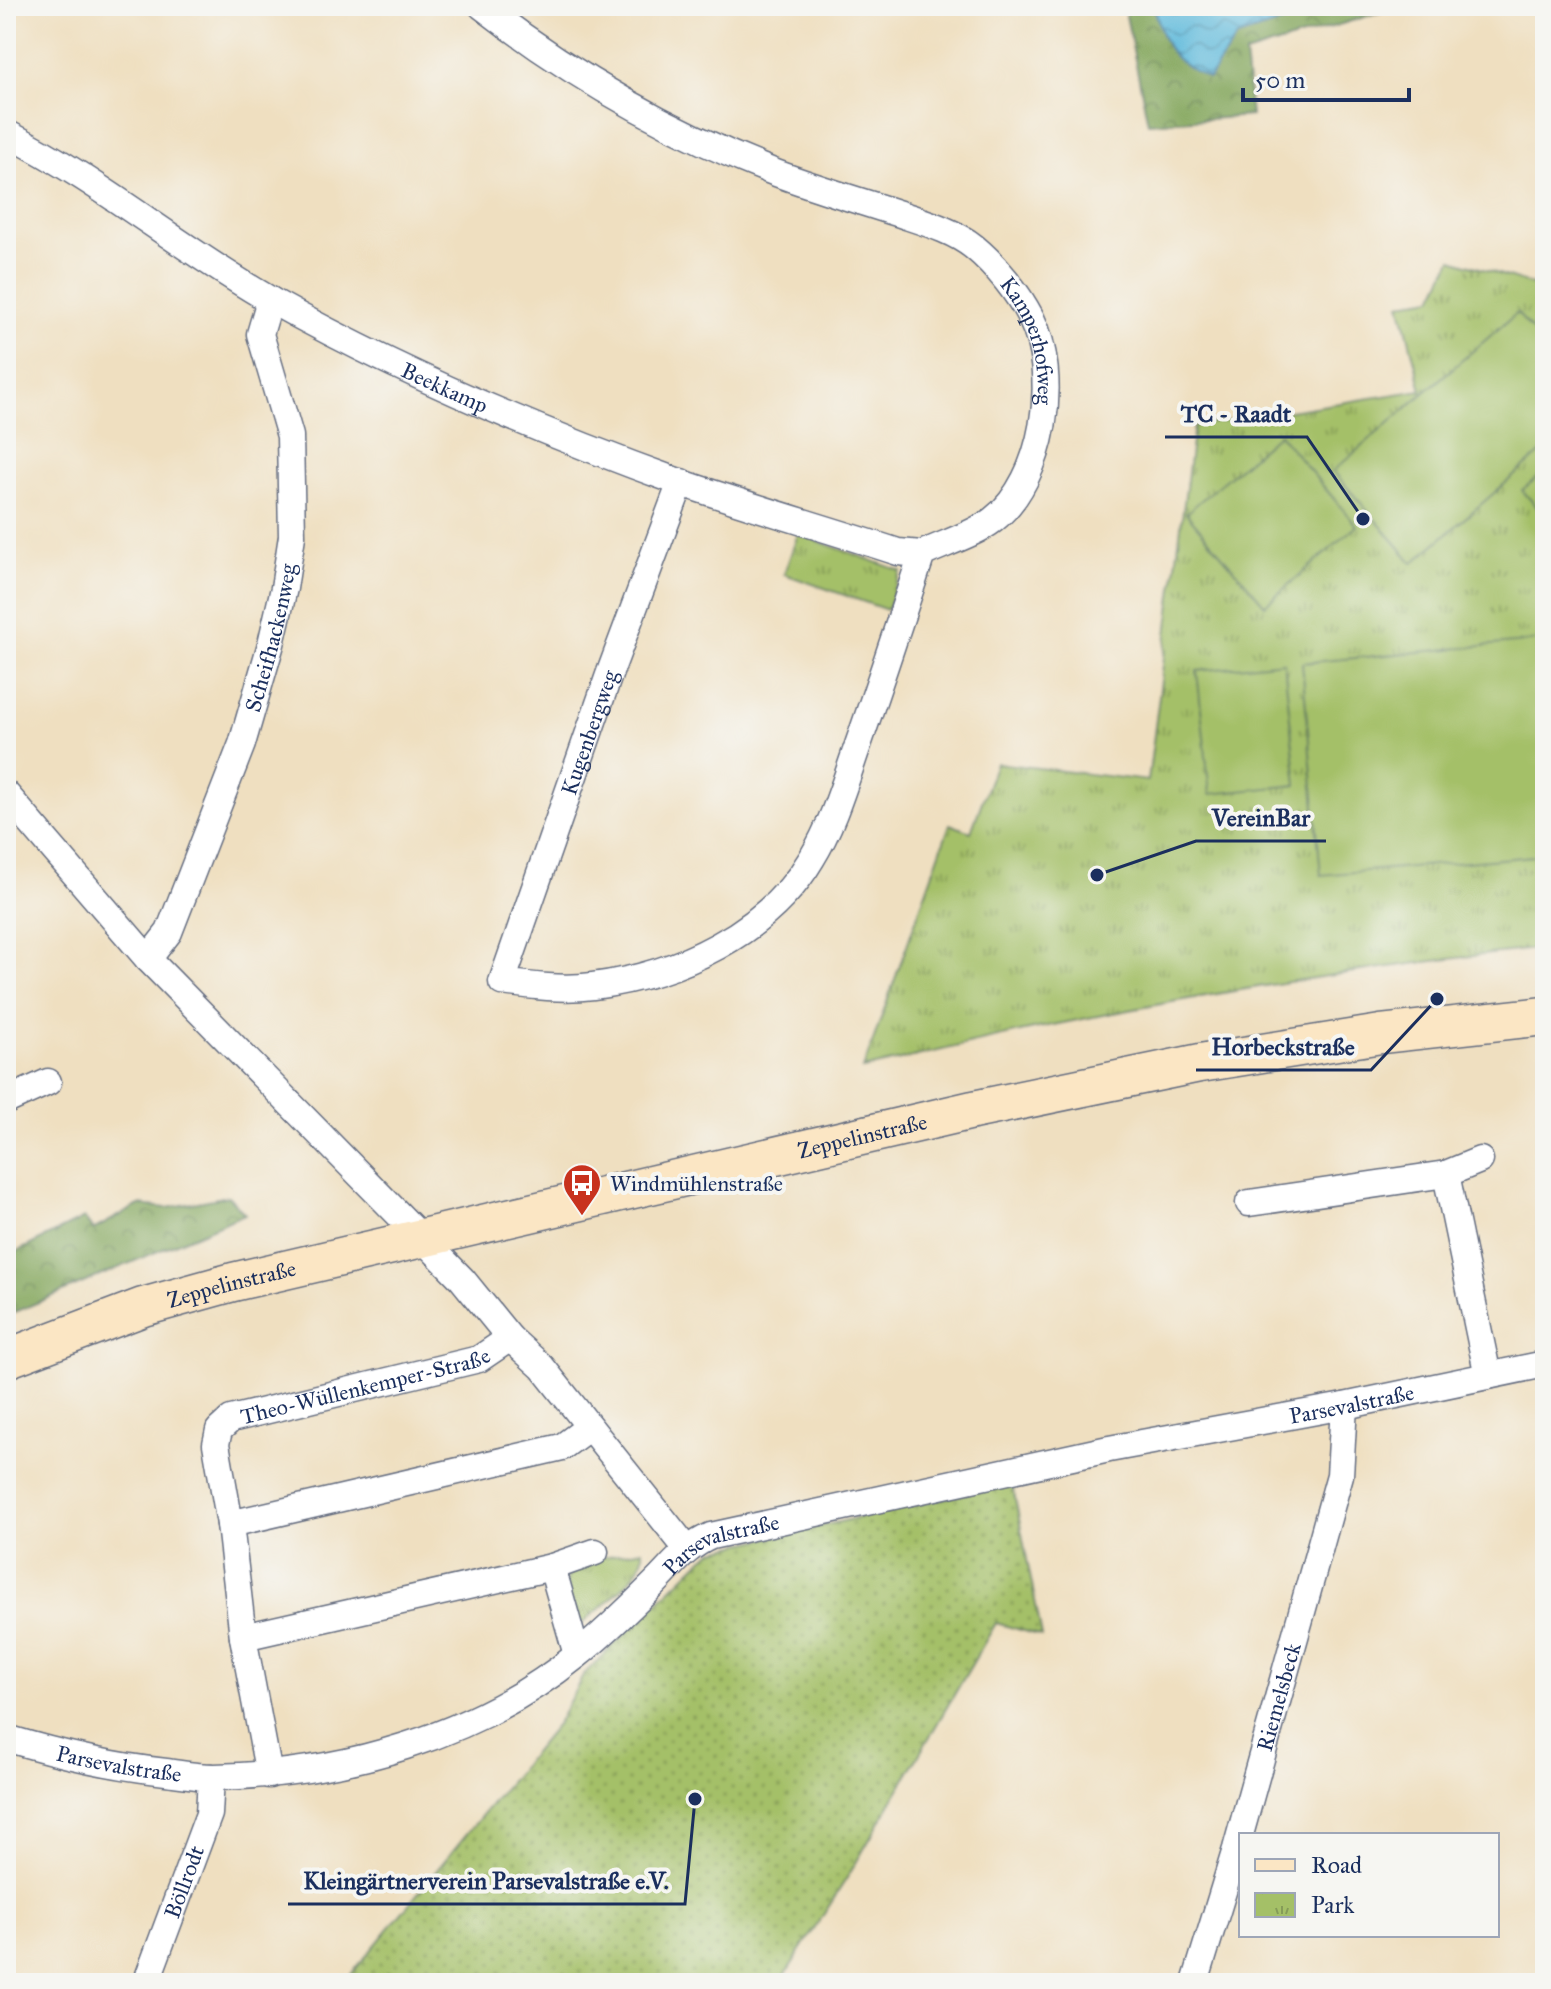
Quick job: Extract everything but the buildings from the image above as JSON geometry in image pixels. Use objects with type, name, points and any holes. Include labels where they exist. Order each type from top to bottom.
[{"type":"main road","name":"Zeppelinstraße","points":[[6,1359],[143,1307],[233,1282],[973,1110],[1200,1063],[1381,1034],[1545,1016]]},
{"type":"street","name":"Kamperhofweg","points":[[482,6],[606,90],[672,125],[776,173],[938,227],[973,247],[1003,276],[1032,320],[1043,358],[1045,412],[1037,452],[1018,492],[992,520],[922,554]]},
{"type":"street","name":"Beekkamp","points":[[6,133],[112,194],[270,300],[398,366],[538,427],[681,482],[898,552],[922,554]]},
{"type":"street","name":"Scheifhackenweg","points":[[148,959],[169,932],[242,744],[284,588],[292,536],[290,436],[260,334],[270,300]]},
{"type":"street","name":"Kugenbergweg","points":[[681,482],[609,675],[502,982],[537,987],[592,986],[645,975],[686,962],[724,943],[745,930],[776,902],[813,857],[840,795],[922,554]]},
{"type":"street","points":[[6,794],[148,959],[462,1279],[510,1338],[542,1367],[687,1549]]},
{"type":"street","points":[[6,1101],[48,1082]]},
{"type":"street","points":[[1249,1203],[1446,1174],[1480,1160]]},
{"type":"street","points":[[1446,1174],[1488,1376]]},
{"type":"street","name":"Theo-Wüllenkemper-Straße","points":[[269,1775],[243,1637],[230,1524],[216,1444],[219,1430],[231,1419],[479,1359],[510,1338]]},
{"type":"street","name":"Parsevalstraße","points":[[6,1738],[119,1767],[211,1777],[269,1775],[331,1765],[410,1745],[475,1718],[541,1682],[577,1655],[687,1549],[711,1536],[1094,1452],[1344,1406],[1545,1364]]},
{"type":"street","name":"Riemelsbeck","points":[[1240,1833],[1340,1475],[1344,1406]]},
{"type":"street","points":[[230,1524],[562,1447],[589,1427]]},
{"type":"street","points":[[243,1637],[552,1567],[595,1552]]},
{"type":"street","points":[[552,1567],[577,1655]]},
{"type":"street","name":"Böllrodt","points":[[146,1983],[209,1814],[211,1777]]},
{"type":"street","name":"Riemelsbeck","points":[[1195,1983],[1239,1838]]},
{"type":"green space","points":[[1124,6],[1400,6],[1245,54],[1251,116],[1148,123]]},
{"type":"green space","points":[[1452,259],[1545,289],[1545,948],[1360,971],[1175,1001],[1029,1030],[863,1069],[950,824],[971,832],[996,763],[1148,781],[1194,426],[1422,390],[1400,303],[1433,298]]},
{"type":"green space","points":[[1517,313],[1545,345],[1545,449],[1413,563],[1333,471]]},
{"type":"green space","points":[[1279,434],[1357,526],[1265,605],[1186,513]]},
{"type":"green space","points":[[1545,471],[1545,516],[1522,490]]},
{"type":"green space","points":[[798,534],[901,571],[887,610],[784,574]]},
{"type":"green space","points":[[1545,640],[1545,855],[1321,875],[1302,663]]},
{"type":"green space","points":[[1284,662],[1297,785],[1210,794],[1197,671]]},
{"type":"green space","points":[[228,1196],[245,1214],[6,1316],[6,1257],[84,1218],[93,1230],[139,1205],[167,1208]]},
{"type":"green space","points":[[1012,1483],[1042,1636],[996,1623],[850,1873],[780,1983],[344,1983],[557,1724],[584,1674],[702,1559],[715,1550]]},
{"type":"green space","points":[[643,1550],[642,1560],[630,1580],[583,1623],[578,1620],[567,1583],[575,1568],[597,1559]]},
{"type":"water","points":[[1154,6],[1290,6],[1287,21],[1237,37],[1209,78],[1176,58],[1165,42]]},
{"type":"place","name":"TC - Raadt","points":[[1363,519]]},
{"type":"place","name":"VereinBar","points":[[1097,875]]},
{"type":"place","name":"Horbeckstraße","points":[[1437,999]]},
{"type":"place","name":"Windmühlenstraße","points":[[582,1217]]},
{"type":"place","name":"Kleingärtnerverein Parsevalstraße e.V.","points":[[695,1799]]}]
